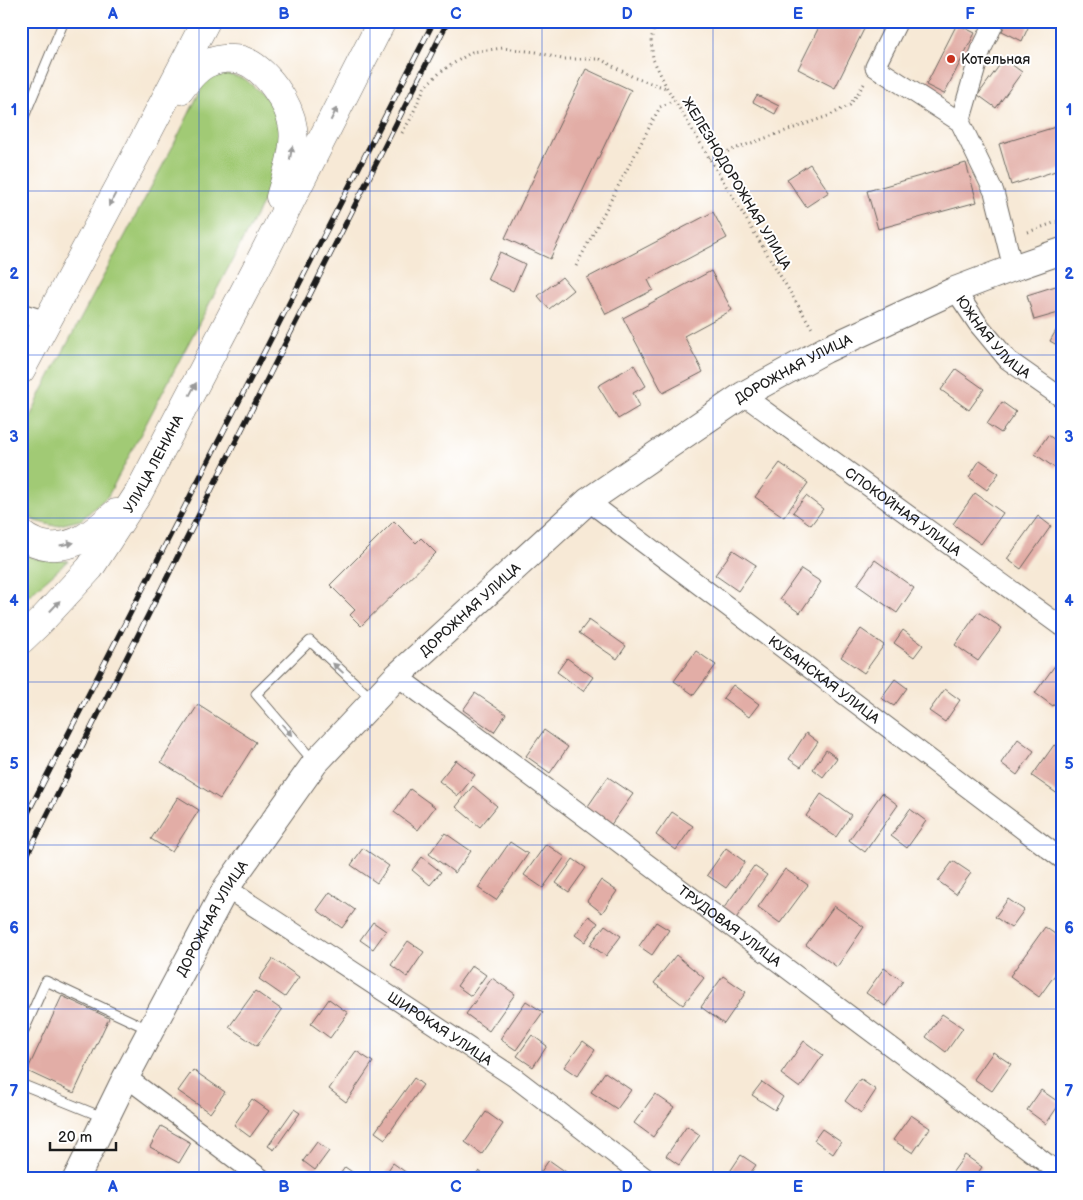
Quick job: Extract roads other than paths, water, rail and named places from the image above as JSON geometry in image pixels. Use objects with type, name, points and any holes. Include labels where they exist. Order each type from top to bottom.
[{"type":"main road","points":[[21,370],[206,21]]},
{"type":"main road","points":[[258,267],[382,21]]},
{"type":"main road","points":[[135,157],[176,94],[202,66],[224,59],[242,60],[256,68],[279,92],[291,118],[294,131],[288,169],[273,225],[258,267]]},
{"type":"main road","name":"ДОРОЖНАЯ УЛИЦА","points":[[76,1179],[150,1030],[226,888],[315,763],[398,676],[588,501],[743,395],[825,350],[956,290],[1062,250]]},
{"type":"main road","name":"УЛИЦА ЛЕНИНА","points":[[21,640],[90,568],[138,494],[258,267]]},
{"type":"main road","points":[[21,534],[43,545],[69,546],[95,531],[138,494]]},
{"type":"street","points":[[898,21],[875,67],[960,122],[994,192],[1013,268]]},
{"type":"street","points":[[960,122],[981,50],[995,21]]},
{"type":"street","name":"ЮЖНАЯ УЛИЦА","points":[[956,290],[978,324],[1008,360],[1062,398]]},
{"type":"street","points":[[21,313],[47,322]]},
{"type":"street","name":"СПОКОЙНАЯ УЛИЦА","points":[[743,395],[1062,626]]},
{"type":"street","name":"КУБАНСКАЯ УЛИЦА","points":[[588,501],[1062,859]]},
{"type":"street","name":"ТРУДОВАЯ УЛИЦА","points":[[398,676],[1062,1175]]},
{"type":"street","name":"ШИРОКАЯ УЛИЦА","points":[[226,888],[514,1077],[647,1179]]},
{"type":"street","points":[[126,1077],[262,1179]]},
{"type":"lane","points":[[21,124],[64,21]]},
{"type":"lane","points":[[315,763],[256,694],[310,641],[374,701]]},
{"type":"lane","points":[[21,1037],[46,981],[150,1030]]},
{"type":"lane","points":[[21,1084],[106,1118]]},
{"type":"railway","points":[[21,826],[434,21]]},
{"type":"railway","points":[[21,867],[448,21]]},
{"type":"place","name":"Котельная","points":[[951,59]]}]
